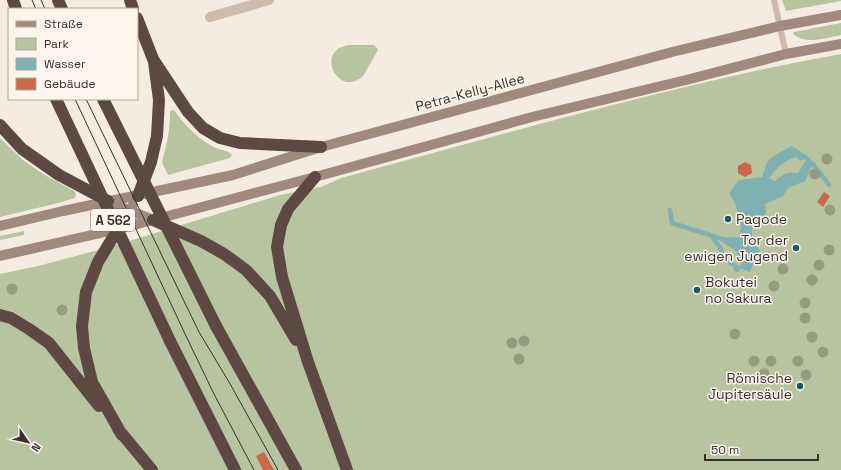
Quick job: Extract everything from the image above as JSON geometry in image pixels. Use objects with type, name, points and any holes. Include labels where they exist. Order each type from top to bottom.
[{"type":"highway","points":[[138,21],[153,59],[188,112],[203,128],[220,138],[240,143],[321,146]]},
{"type":"highway","points":[[138,196],[151,162],[157,136],[159,100],[153,59]]},
{"type":"highway","name":"A 562","points":[[56,100],[170,341],[235,470]]},
{"type":"highway","name":"A 562","points":[[103,100],[216,326],[296,470]]},
{"type":"highway","points":[[0,125],[22,149],[59,175],[109,202]]},
{"type":"highway","points":[[315,177],[288,209],[281,225],[277,247],[282,277],[308,362],[347,470]]},
{"type":"highway","points":[[152,220],[201,241],[224,254],[246,270],[270,296],[308,362]]},
{"type":"highway","points":[[118,229],[98,262],[86,292],[82,326],[84,348],[92,382],[122,435]]},
{"type":"highway","points":[[0,315],[11,318],[48,343],[152,470]]},
{"type":"main road","name":"Petra-Kelly-Allee","points":[[0,226],[233,175],[321,146],[672,52],[780,26],[841,15]]},
{"type":"main road","points":[[0,256],[118,229],[315,177],[532,117],[786,54],[841,44]]},
{"type":"main road","points":[[118,229],[138,196]]},
{"type":"main road","points":[[109,202],[152,220]]},
{"type":"street","points":[[210,18],[269,0]]},
{"type":"lane","points":[[774,0],[786,54]]},
{"type":"green space","points":[[782,0],[841,0],[841,1],[786,11]]},
{"type":"green space","points":[[841,23],[841,35],[810,40],[793,34],[794,32]]},
{"type":"green space","points":[[348,45],[374,45],[378,50],[363,76],[355,81],[348,82],[341,79],[336,74],[332,68],[331,61],[333,54],[339,48]]},
{"type":"green space","points":[[841,54],[841,470],[0,470],[0,274],[38,266],[106,248],[280,195],[321,187],[341,178],[593,110],[781,65]]},
{"type":"green space","points":[[174,110],[194,133],[212,147],[230,153],[232,155],[230,158],[168,175],[162,162],[168,137],[170,111]]},
{"type":"green space","points":[[0,138],[23,160],[43,174],[74,191],[76,194],[75,198],[0,217]]},
{"type":"green space","points":[[24,231],[24,235],[0,240],[0,236]]},
{"type":"water","points":[[792,146],[806,155],[813,164],[805,181],[788,188],[783,196],[765,204],[767,222],[765,226],[758,222],[752,229],[752,236],[760,251],[750,272],[739,268],[741,264],[736,259],[737,252],[722,242],[723,237],[739,238],[741,226],[735,203],[729,193],[739,180],[762,177],[767,162],[775,155]],"holes":[[[796,157],[801,161],[803,159],[806,160],[798,173],[785,174],[775,181],[769,178],[777,168],[788,160]]]},
{"type":"building","points":[[745,162],[751,165],[752,173],[745,177],[738,173],[738,166]]},
{"type":"building","points":[[824,192],[830,196],[823,207],[817,202]]},
{"type":"building","points":[[264,452],[274,470],[263,470],[256,456]]},
{"type":"waterway","points":[[813,164],[829,185]]},
{"type":"waterway","points":[[670,210],[672,223],[722,239]]},
{"type":"waterway","points":[[712,236],[721,249],[723,259],[734,265],[737,270],[739,268]]},
{"type":"tram line","points":[[32,0],[36,8]]},
{"type":"tram line","points":[[41,0],[45,8]]},
{"type":"tram line","points":[[75,100],[186,336],[214,394],[254,470]]},
{"type":"tram line","points":[[86,100],[199,332],[278,470]]},
{"type":"place","name":"Pagode","points":[[728,219]]},
{"type":"place","name":"Tor der ewigen Jugend","points":[[796,248]]},
{"type":"place","name":"Bokutei no Sakura","points":[[697,290]]},
{"type":"place","name":"Römische Jupitersäule","points":[[800,386]]}]
